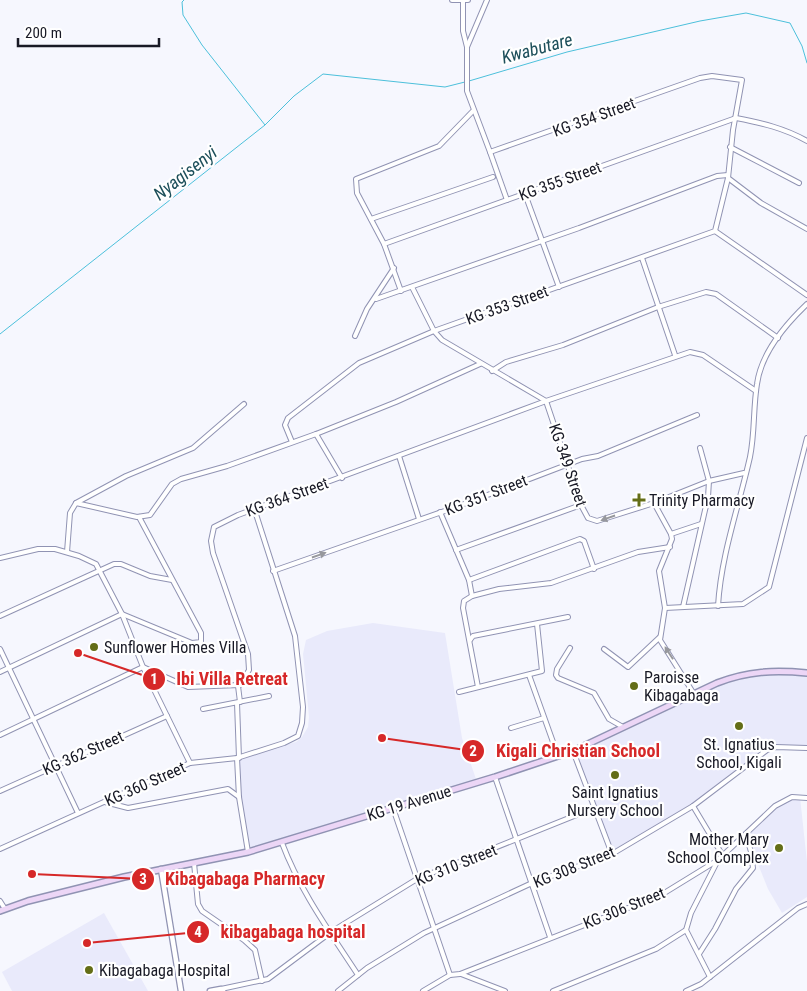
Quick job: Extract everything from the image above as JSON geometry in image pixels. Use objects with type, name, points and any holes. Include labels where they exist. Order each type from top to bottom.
[{"type":"main road","name":"KG 19 Avenue","points":[[3,910],[37,899],[161,869],[248,852],[282,843],[495,777],[573,751],[694,694],[750,672],[777,670],[807,673]]},
{"type":"street","points":[[452,0],[468,0]]},
{"type":"street","points":[[467,47],[487,0]]},
{"type":"street","points":[[463,1],[464,32],[467,47],[467,91],[507,200]]},
{"type":"street","name":"KG 354 Street","points":[[490,152],[700,78],[712,76],[742,80],[736,118]]},
{"type":"street","points":[[401,291],[384,244],[356,193],[356,179],[439,146],[473,111]]},
{"type":"street","points":[[807,141],[788,131],[766,123],[736,118],[730,147],[728,177],[715,231],[807,295]]},
{"type":"street","name":"KG 355 Street","points":[[384,244],[736,118]]},
{"type":"street","points":[[730,147],[798,184]]},
{"type":"street","points":[[376,299],[717,176],[728,177],[761,203],[807,229]]},
{"type":"street","points":[[371,219],[493,177]]},
{"type":"street","points":[[525,194],[558,287]]},
{"type":"street","name":"KG 353 Street","points":[[292,442],[285,425],[286,421],[326,386],[359,363],[434,331],[715,231]]},
{"type":"street","points":[[642,258],[675,356]]},
{"type":"street","points":[[355,336],[367,309],[376,299],[394,268]]},
{"type":"street","points":[[412,287],[434,331],[442,340],[546,401]]},
{"type":"street","points":[[492,371],[506,362],[563,345],[658,307],[710,292],[778,338]]},
{"type":"street","points":[[718,606],[724,558],[752,445],[756,391],[764,363],[778,338],[807,304]]},
{"type":"street","name":"KG 364 Street","points":[[238,686],[249,670],[248,654],[211,541],[214,527],[254,508],[342,478],[546,401],[675,356],[696,352],[703,355],[756,391]]},
{"type":"street","points":[[76,504],[138,517],[153,512],[172,484],[181,479],[227,466],[316,434],[396,402],[480,364]]},
{"type":"street","name":"KG 349 Street","points":[[546,401],[581,505],[588,518],[598,522],[654,503]]},
{"type":"street","points":[[67,552],[70,513],[76,504],[126,476],[193,448],[244,404]]},
{"type":"street","name":"KG 351 Street","points":[[273,571],[568,464],[598,456],[696,415]]},
{"type":"street","points":[[316,434],[342,478]]},
{"type":"street","points":[[666,608],[743,604],[770,585],[807,438]]},
{"type":"street","points":[[683,607],[709,481],[700,448]]},
{"type":"street","points":[[400,456],[419,519]]},
{"type":"street","points":[[604,649],[628,668],[660,637],[666,608],[659,571],[670,547],[671,534],[654,503],[709,481],[744,473]]},
{"type":"street","points":[[456,550],[581,505]]},
{"type":"street","name":"KG 360 Street","points":[[0,849],[190,763],[238,758],[295,739],[301,729],[303,707],[295,636],[254,508]]},
{"type":"street","points":[[440,512],[469,580],[472,596]]},
{"type":"street","points":[[0,672],[122,614],[192,644],[199,644],[202,639],[201,633],[138,517]]},
{"type":"street","points":[[671,534],[701,524]]},
{"type":"street","points":[[469,580],[580,539],[584,541],[594,569]]},
{"type":"street","points":[[478,687],[463,608],[464,601],[472,596],[499,589],[551,583],[638,552],[670,547]]},
{"type":"street","points":[[0,558],[45,548],[67,552],[96,564],[122,614],[143,667],[190,763]]},
{"type":"street","points":[[0,616],[118,563],[150,576],[172,580]]},
{"type":"street","points":[[470,640],[473,636],[568,617]]},
{"type":"street","points":[[459,692],[540,672],[543,667],[537,624]]},
{"type":"street","points":[[660,637],[694,694]]},
{"type":"street","points":[[570,648],[556,669],[558,678],[594,693],[609,719],[625,728]]},
{"type":"street","points":[[0,649],[78,813]]},
{"type":"street","points":[[0,735],[143,667],[188,687],[238,686],[239,798],[248,852]]},
{"type":"street","points":[[529,675],[558,756]]},
{"type":"street","points":[[202,709],[269,696]]},
{"type":"street","name":"KG 362 Street","points":[[0,791],[167,716]]},
{"type":"street","points":[[511,728],[544,718]]},
{"type":"street","name":"KG 308 Street","points":[[338,991],[358,975],[434,928],[532,883],[612,854],[693,806],[767,750],[776,747],[807,748]]},
{"type":"street","points":[[573,751],[612,854]]},
{"type":"street","points":[[495,777],[550,937]]},
{"type":"street","points":[[105,802],[128,808],[228,789],[239,798]]},
{"type":"street","name":"KG 306 Street","points":[[423,991],[450,975],[460,974],[550,937],[661,895],[718,860],[765,814],[784,800],[792,797],[807,798]]},
{"type":"street","points":[[693,806],[723,856]]},
{"type":"street","points":[[393,808],[450,975]]},
{"type":"street","name":"KG 310 Street","points":[[222,990],[262,981],[277,974],[331,932],[417,879],[516,841],[594,808]]},
{"type":"street","points":[[699,954],[715,929],[736,889],[753,868],[754,862],[746,834]]},
{"type":"street","points":[[282,843],[300,886],[358,975]]},
{"type":"street","points":[[553,991],[656,948],[686,930],[691,913],[718,860]]},
{"type":"street","points":[[194,862],[198,904],[202,911],[244,940],[255,950],[262,981]]},
{"type":"street","points":[[161,869],[181,991]]},
{"type":"street","points":[[0,901],[3,910]]},
{"type":"street","points":[[686,991],[710,977],[798,908],[807,904]]},
{"type":"street","points":[[686,930],[710,977]]},
{"type":"street","points":[[460,974],[505,991]]},
{"type":"street","points":[[210,991],[222,990]]},
{"type":"shaded area","points":[[373,623],[445,633],[462,738],[477,782],[248,852],[237,758],[296,742],[302,737],[308,727],[309,717],[303,654],[306,640],[327,631]]},
{"type":"shaded area","points":[[807,673],[807,748],[776,747],[767,750],[693,806],[612,854],[573,751],[741,675]]},
{"type":"shaded area","name":"Mother Mary School Complex","points":[[800,797],[807,862],[807,897],[782,913],[768,889],[746,834],[783,800]]},
{"type":"shaded area","name":"Kibagabaga Hospital","points":[[104,913],[148,991],[12,991],[2,972]]},
{"type":"waterway","name":"Nyagisenyi","points":[[0,334],[265,125],[202,45],[183,15],[182,2],[184,0]]},
{"type":"waterway","name":"Kwabutare","points":[[469,81],[567,52],[700,21],[746,13],[790,23],[802,46],[807,63]]},
{"type":"waterway","name":"Kwabutare","points":[[265,125],[294,96],[323,74],[445,87],[465,82]]},
{"type":"place","name":"Trinity Pharmacy","points":[[639,500]]},
{"type":"place","name":"Sunflower Homes Villa","points":[[94,647]]},
{"type":"place","name":"Ibi Villa Retreat","points":[[78,653]]},
{"type":"place","name":"Paroisse Kibagabaga","points":[[634,686]]},
{"type":"place","name":"St. Ignatius School, Kigali","points":[[739,726]]},
{"type":"place","name":"Kigali Christian School","points":[[382,738]]},
{"type":"place","name":"Saint Ignatius Nursery School","points":[[615,775]]},
{"type":"place","name":"Mother Mary School Complex","points":[[779,848]]},
{"type":"place","name":"Kibagabaga Pharmacy","points":[[32,874]]},
{"type":"place","name":"kibagabaga hospital","points":[[87,943]]},
{"type":"place","name":"Kibagabaga Hospital","points":[[89,970]]}]
